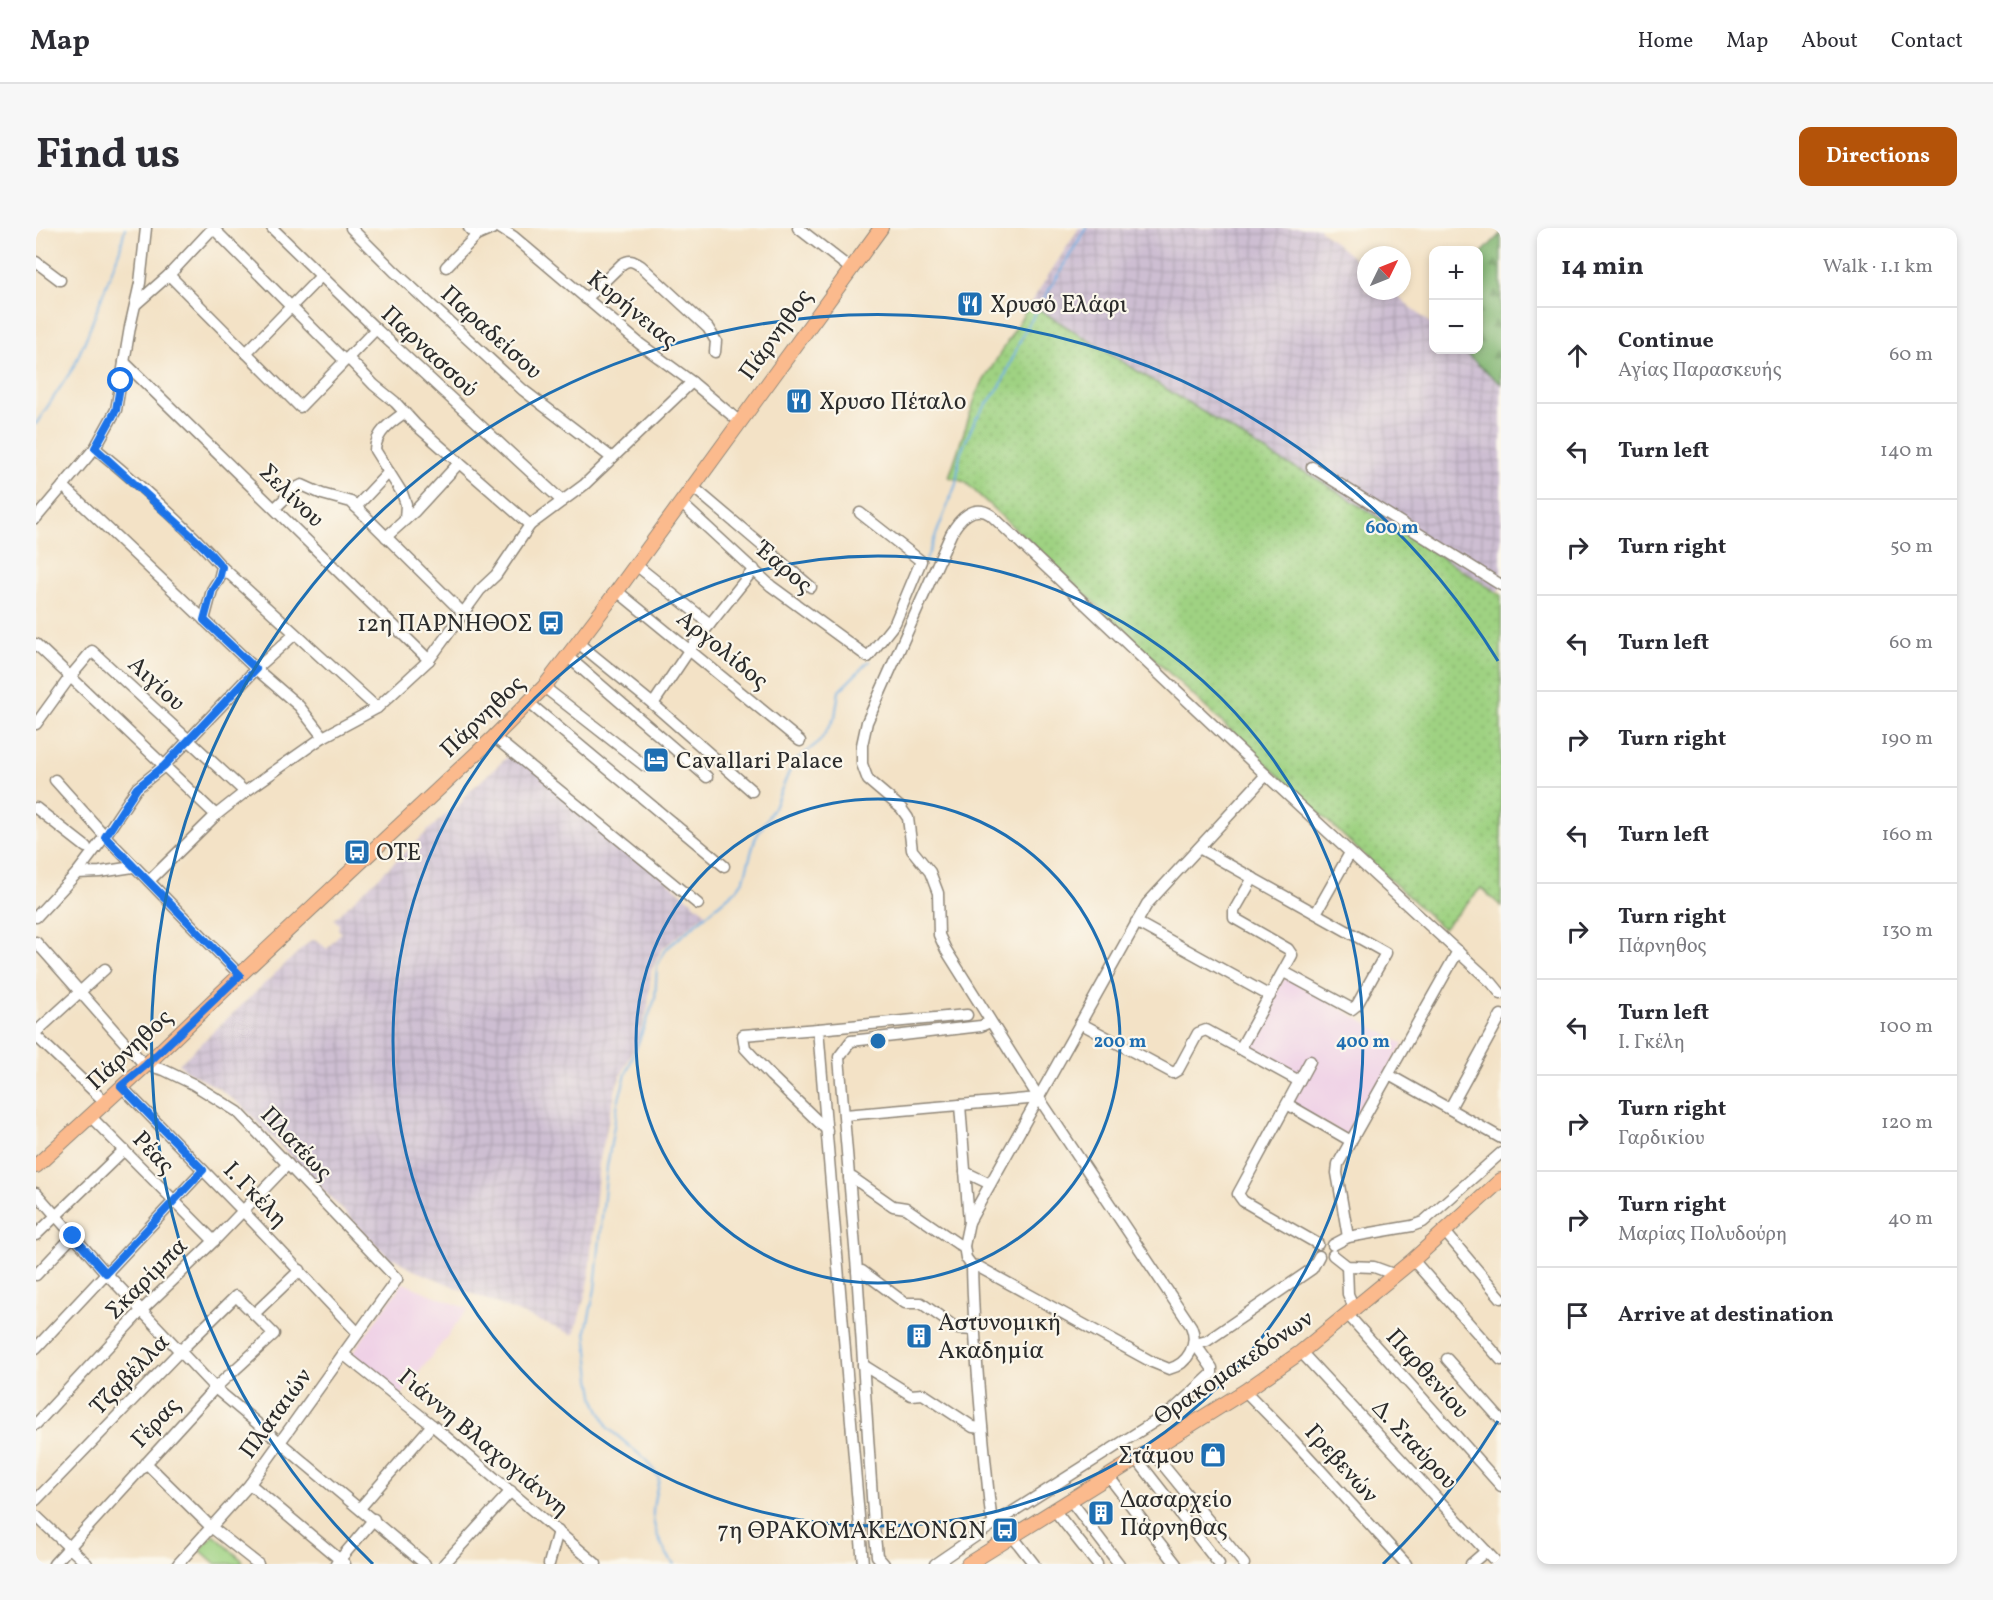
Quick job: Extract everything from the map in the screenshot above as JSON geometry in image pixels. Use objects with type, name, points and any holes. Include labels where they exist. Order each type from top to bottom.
[{"type":"main road","name":"Πάρνηθος","points":[[36,1166],[494,737],[544,687],[693,487],[851,269],[877,229]]},
{"type":"main road","name":"Θρακομακεδόνων","points":[[968,1564],[986,1560],[1012,1537],[1245,1391],[1301,1352],[1396,1275],[1501,1180]]},
{"type":"street","points":[[36,518],[95,448],[116,410],[136,304],[147,228]]},
{"type":"street","points":[[136,304],[169,275],[213,228],[347,360],[530,525]]},
{"type":"street","name":"Παρνασσού","points":[[272,228],[376,329],[562,501]]},
{"type":"street","name":"Παραδείσου","points":[[351,228],[394,271],[523,390],[612,458]]},
{"type":"street","points":[[446,267],[472,232],[494,228]]},
{"type":"street","name":"Κυρήνειας","points":[[500,228],[514,237],[640,344],[692,382],[740,422]]},
{"type":"street","points":[[798,228],[851,269]]},
{"type":"street","points":[[586,299],[622,264],[628,260],[633,261],[708,328],[716,341],[716,352]]},
{"type":"street","points":[[36,262],[60,280]]},
{"type":"street","points":[[169,275],[300,407],[376,329]]},
{"type":"street","points":[[246,353],[321,276]]},
{"type":"street","name":"Σελίνου","points":[[124,362],[429,660]]},
{"type":"street","points":[[149,881],[216,815],[245,792],[323,737],[377,708],[429,660],[480,590],[496,575],[530,525],[584,485],[692,382]]},
{"type":"street","points":[[404,413],[389,424],[376,442],[375,450],[402,493],[406,504],[405,520]]},
{"type":"street","points":[[95,448],[377,708]]},
{"type":"street","points":[[386,537],[459,463]]},
{"type":"street","points":[[1312,467],[1501,585]]},
{"type":"street","points":[[356,507],[389,472]]},
{"type":"street","points":[[275,508],[302,485],[322,494],[351,502],[463,613]]},
{"type":"street","points":[[63,486],[256,669],[299,706],[323,737]]},
{"type":"street","points":[[693,487],[811,587]]},
{"type":"street","name":"Έαρος","points":[[681,503],[771,586],[868,657],[895,623],[921,561],[860,513]]},
{"type":"street","points":[[972,1266],[977,1266],[1152,1362],[1169,1369],[1182,1363],[1195,1344],[1195,1334],[1191,1326],[990,1022],[946,951],[939,935],[938,893],[930,872],[912,850],[908,818],[905,812],[868,780],[862,764],[862,745],[867,722],[946,544],[964,516],[978,510],[991,515],[1266,775],[1458,951],[1501,994]]},
{"type":"street","points":[[636,565],[710,624]]},
{"type":"street","points":[[204,620],[212,590],[219,579],[222,567]]},
{"type":"street","points":[[653,704],[690,649],[754,569]]},
{"type":"street","name":"Αργολίδος","points":[[617,591],[800,741]]},
{"type":"street","points":[[36,917],[77,873],[105,837],[137,788],[164,766],[256,669],[295,634]]},
{"type":"street","points":[[577,642],[653,704],[752,791]]},
{"type":"street","points":[[36,644],[216,815]]},
{"type":"street","name":"Αιγίου","points":[[70,677],[92,651],[187,741],[245,792]]},
{"type":"street","points":[[567,656],[706,777]]},
{"type":"street","points":[[36,724],[70,677]]},
{"type":"street","points":[[544,687],[645,766]]},
{"type":"street","points":[[529,703],[724,866]]},
{"type":"street","points":[[494,737],[698,904]]},
{"type":"street","points":[[969,1222],[1152,897],[1266,775]]},
{"type":"street","points":[[55,780],[133,867],[240,975]]},
{"type":"street","points":[[36,808],[86,847]]},
{"type":"street","points":[[1199,848],[1386,953],[1357,1005],[1352,1009],[1284,972]]},
{"type":"street","points":[[1316,913],[1350,853]]},
{"type":"street","points":[[77,873],[133,867]]},
{"type":"street","points":[[1240,1049],[1292,958],[1291,952],[1234,918],[1234,912],[1253,878]]},
{"type":"street","points":[[1136,922],[1270,996]]},
{"type":"street","points":[[36,942],[146,1065]]},
{"type":"street","points":[[1348,1237],[1337,1168],[1458,951]]},
{"type":"street","points":[[104,1101],[36,1034],[105,969]]},
{"type":"street","points":[[827,1130],[745,1048],[743,1035],[967,1015]]},
{"type":"street","points":[[1450,1108],[1501,1015]]},
{"type":"street","points":[[884,1564],[877,1556],[874,1527],[857,1271],[839,1057],[850,1041],[981,1026],[990,1022]]},
{"type":"street","points":[[1080,1023],[1173,1073],[1178,1070],[1200,1030],[1206,1030],[1299,1082]]},
{"type":"street","points":[[818,1029],[863,1564]]},
{"type":"street","points":[[1310,1061],[1238,1194],[1243,1202],[1318,1244]]},
{"type":"street","name":"Πλατέως","points":[[146,1065],[169,1072],[231,1107],[246,1119],[397,1279]]},
{"type":"street","points":[[1389,1075],[1501,1137]]},
{"type":"street","name":"Ι. Γκέλη","points":[[121,1086],[243,1210],[358,1333]]},
{"type":"street","points":[[845,1115],[1040,1098]]},
{"type":"street","points":[[960,1104],[969,1222],[964,1246],[966,1258],[972,1266],[973,1330],[991,1516],[995,1523]]},
{"type":"street","points":[[1287,1104],[1351,1141]]},
{"type":"street","name":"Ρέας","points":[[90,1116],[214,1241]]},
{"type":"street","points":[[36,1235],[124,1150]]},
{"type":"street","points":[[1319,1256],[1328,1258],[1333,1250],[1348,1237],[1423,1222],[1501,1153]]},
{"type":"street","name":"Σκαρίμπα","points":[[36,1424],[142,1310],[214,1241],[288,1164]]},
{"type":"street","points":[[36,1348],[203,1170]]},
{"type":"street","points":[[965,1172],[990,1185]]},
{"type":"street","points":[[849,1178],[853,1178],[893,1206],[906,1209],[964,1246]]},
{"type":"street","points":[[36,1193],[106,1273],[215,1388],[425,1564]]},
{"type":"street","points":[[1445,1232],[1501,1298]]},
{"type":"street","points":[[36,1275],[73,1236]]},
{"type":"street","points":[[1318,1244],[1326,1240],[1347,1266],[1351,1312]]},
{"type":"street","points":[[1195,1344],[1207,1341],[1312,1269],[1319,1256],[1318,1244]]},
{"type":"street","points":[[1413,1260],[1501,1360]]},
{"type":"street","points":[[1347,1266],[1374,1267],[1396,1275]]},
{"type":"street","points":[[254,1314],[300,1270]]},
{"type":"street","points":[[857,1271],[862,1271],[905,1303],[921,1303],[958,1329],[973,1330]]},
{"type":"street","name":"Πλαταιών","points":[[178,1564],[250,1484],[397,1279]]},
{"type":"street","name":"Τζαβέλλα","points":[[36,1500],[236,1296],[254,1314]]},
{"type":"street","name":"Παρθενίου","points":[[1351,1312],[1501,1486]]},
{"type":"street","name":"Γέρας","points":[[54,1564],[215,1388],[274,1334],[254,1314]]},
{"type":"street","points":[[935,1564],[995,1523],[1173,1410],[1212,1374],[1212,1368],[1195,1344]]},
{"type":"street","name":"Δ. Σταύρου","points":[[1301,1352],[1498,1564]]},
{"type":"street","name":"Γιάννη Βλαχογιάννη","points":[[343,1354],[432,1425],[596,1564]]},
{"type":"street","points":[[1447,1359],[1501,1420]]},
{"type":"street","points":[[863,1365],[911,1395],[923,1394],[973,1427],[982,1428]]},
{"type":"street","name":"Γρεβενών","points":[[1245,1391],[1406,1564]]},
{"type":"street","points":[[360,1508],[432,1425]]},
{"type":"street","points":[[1150,1449],[1244,1564]]},
{"type":"street","points":[[1136,1458],[1219,1564]]},
{"type":"street","points":[[146,1463],[211,1527],[258,1564]]},
{"type":"street","points":[[1109,1477],[1176,1564]]},
{"type":"street","points":[[250,1484],[340,1563],[374,1519]]},
{"type":"street","points":[[444,1564],[511,1491]]},
{"type":"street","points":[[1071,1501],[1119,1564]]},
{"type":"street","points":[[1055,1511],[1097,1564]]},
{"type":"street","points":[[36,1516],[87,1564]]},
{"type":"street","points":[[1197,1537],[1213,1527]]},
{"type":"street","points":[[549,1564],[558,1531]]},
{"type":"street","points":[[1012,1537],[1034,1564]]},
{"type":"street","points":[[1471,1564],[1486,1551]]},
{"type":"shaded area","points":[[1079,228],[1318,228],[1357,261],[1357,300],[1403,300],[1429,323],[1429,354],[1466,354],[1501,384],[1501,588],[1497,591],[1312,475],[1283,462],[1030,304]]},
{"type":"shaded area","points":[[514,751],[570,801],[706,913],[661,950],[651,971],[648,1007],[638,1039],[617,1084],[599,1163],[588,1285],[574,1335],[411,1269],[394,1258],[391,1260],[242,1106],[179,1064],[311,940],[316,940],[327,949],[341,932],[338,929],[339,924],[334,919],[448,812],[452,812],[463,801],[462,798]]},
{"type":"shaded area","points":[[1285,977],[1403,1044],[1350,1137],[1291,1104],[1304,1082],[1245,1049]]},
{"type":"shaded area","points":[[403,1283],[468,1309],[401,1396],[351,1355]]},
{"type":"green space","points":[[1501,233],[1501,384],[1466,354],[1483,354],[1483,252]]},
{"type":"green space","points":[[1030,304],[1283,462],[1311,475],[1501,595],[1501,906],[1481,888],[1443,929],[965,482],[949,477],[978,390]]},
{"type":"green space","points":[[214,1535],[243,1561],[240,1564],[216,1564],[200,1550]]},
{"type":"waterway","points":[[36,424],[73,368],[120,249],[125,228]]},
{"type":"waterway","points":[[926,560],[956,484],[960,454],[975,420],[1001,385],[1023,334],[1086,228]]},
{"type":"waterway","points":[[674,1564],[660,1542],[655,1529],[653,1507],[659,1478],[646,1460],[608,1428],[595,1400],[591,1379],[586,1331],[595,1289],[607,1167],[618,1102],[626,1074],[655,999],[657,965],[665,950],[737,889],[744,879],[755,839],[774,807],[793,763],[820,741],[835,717],[839,691],[869,661]]},
{"type":"place","name":"Χρυσό Ελάφι","points":[[970,304]]},
{"type":"place","name":"Χρυσο Πέταλο","points":[[799,401]]},
{"type":"place","name":"12η ΠΑΡΝΗΘΟΣ","points":[[551,623]]},
{"type":"place","name":"Cavallari Palace","points":[[656,760]]},
{"type":"place","name":"ΟΤΕ","points":[[357,852]]},
{"type":"place","name":"Αστυνομική Ακαδημία","points":[[919,1336]]},
{"type":"place","name":"Στάμου","points":[[1213,1455]]},
{"type":"place","name":"Δασαρχείο Πάρνηθας","points":[[1101,1513]]},
{"type":"place","name":"7η ΘΡΑΚΟΜΑΚΕΔΟΝΩΝ","points":[[1005,1530]]},
{"type":"route","points":[[73,1236],[106,1273],[203,1170],[121,1086],[240,975],[105,837],[137,788],[164,766],[256,669],[204,620],[212,590],[219,579],[222,567],[206,549],[95,448],[116,410],[121,381]]}]
